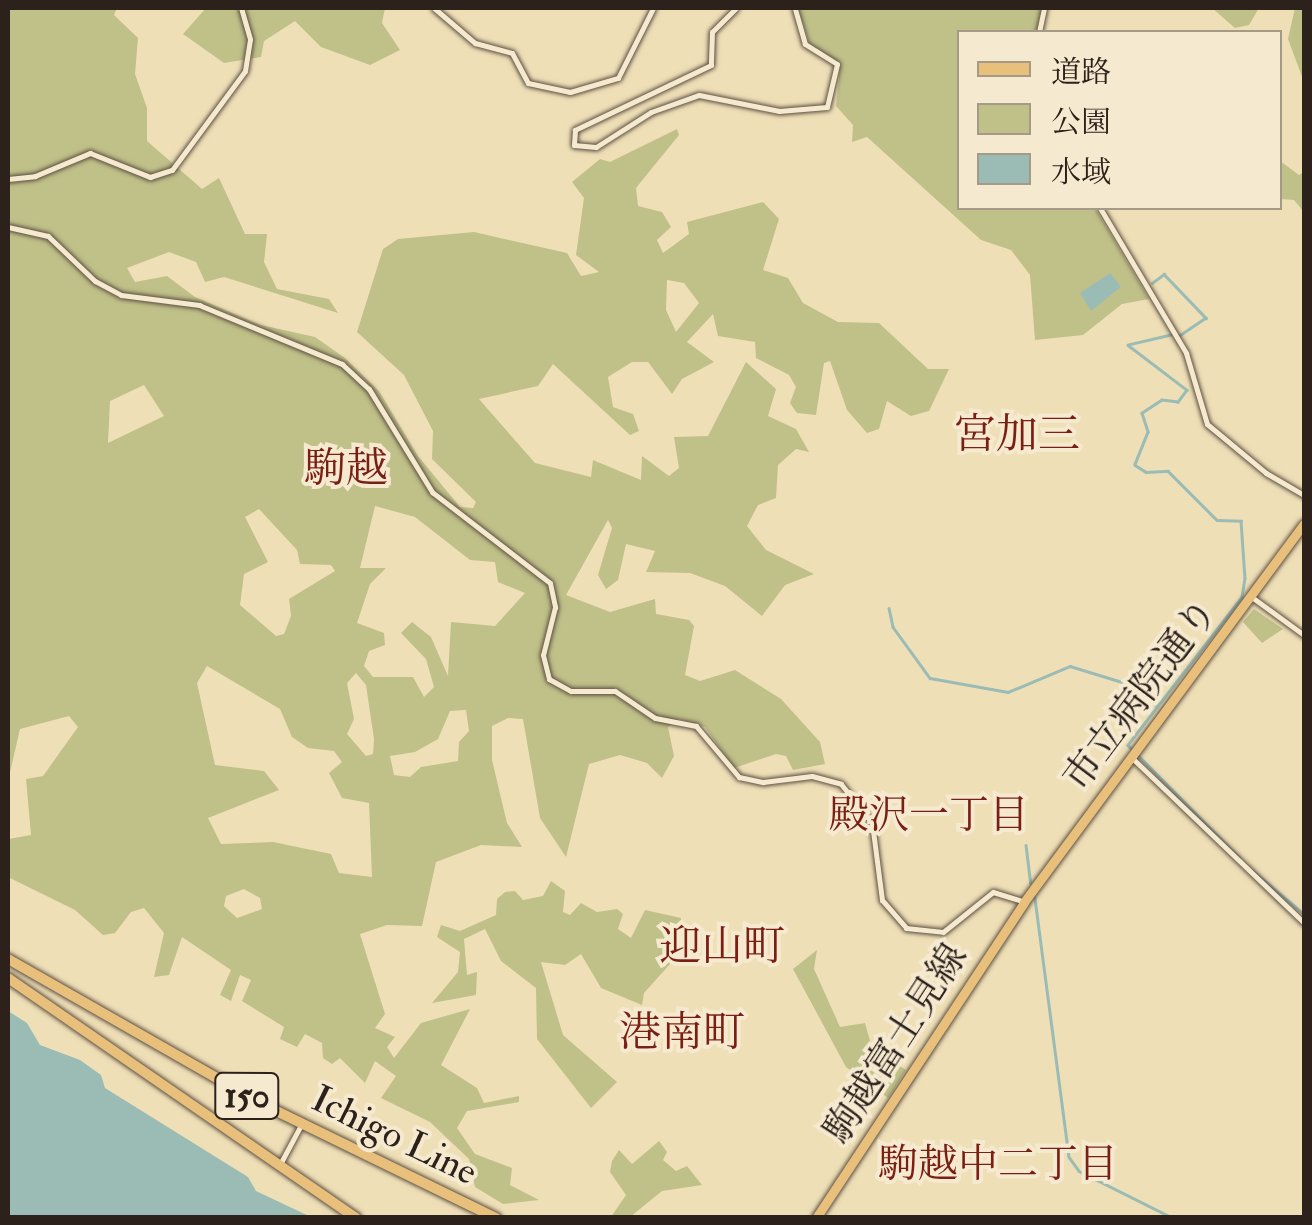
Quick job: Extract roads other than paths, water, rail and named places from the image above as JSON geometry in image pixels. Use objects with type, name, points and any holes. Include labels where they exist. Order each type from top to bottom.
[{"type":"highway","name":"Ichigo Line","points":[[8,958],[301,1125],[496,1218]]},
{"type":"highway","name":"150","points":[[8,978],[356,1218]]},
{"type":"highway","name":"150","points":[[8,986],[346,1218]]},
{"type":"highway","points":[[279,1166],[296,1185]]},
{"type":"main road","name":"市立病院通り","points":[[1024,902],[1304,524]]},
{"type":"main road","name":"駒越富士見線","points":[[816,1218],[1024,902]]},
{"type":"street","points":[[8,178],[35,176],[90,153],[150,176],[172,170],[233,90],[250,50],[241,8]]},
{"type":"street","points":[[434,8],[475,43],[512,53],[528,83],[570,92],[618,78],[653,8]]},
{"type":"street","points":[[736,8],[712,32],[710,65],[575,130],[574,146],[596,147],[651,112],[699,94],[779,111],[827,107],[837,64],[805,44],[794,8]]},
{"type":"street","points":[[1101,210],[1186,353],[1207,424],[1266,474],[1304,494]]},
{"type":"street","points":[[8,227],[48,236],[95,281],[121,295],[198,306],[342,364],[369,390],[432,492],[550,583],[555,606],[543,655],[549,679],[571,691],[615,691],[648,715],[701,729],[739,777],[762,782],[812,776],[841,784],[869,816],[882,900],[906,928],[944,932],[993,892],[1024,902]]},
{"type":"street","points":[[1252,598],[1304,635]]},
{"type":"street","points":[[1130,755],[1304,923]]},
{"type":"street","points":[[279,1166],[301,1125]]},
{"type":"water","points":[[1110,273],[1121,287],[1091,311],[1080,293]]},
{"type":"water","points":[[8,1011],[27,1023],[40,1045],[80,1060],[101,1075],[105,1088],[248,1177],[256,1191],[311,1217],[8,1217]]},
{"type":"waterway","points":[[1152,283],[1164,274],[1206,318],[1179,336]]},
{"type":"waterway","points":[[1171,335],[1128,345],[1187,390],[1178,402],[1162,400],[1142,413],[1148,432],[1135,465],[1146,472],[1168,471],[1217,520],[1241,521],[1245,578],[1242,597],[1128,745],[1239,857]]},
{"type":"waterway","points":[[889,608],[893,627],[930,678],[1008,692],[1070,666],[1148,690],[1155,705]]},
{"type":"waterway","points":[[1026,845],[1031,883]]},
{"type":"waterway","points":[[1252,870],[1304,914]]},
{"type":"waterway","points":[[1034,891],[1069,1157],[1079,1171],[1173,1218]]},
{"type":"district","name":"宮加三","points":[[1017,435]]},
{"type":"district","name":"駒越","points":[[346,469]]},
{"type":"district","name":"殿沢一丁目","points":[[929,816]]},
{"type":"district","name":"迎山町","points":[[722,947]]},
{"type":"district","name":"港南町","points":[[682,1033]]},
{"type":"district","name":"駒越中二丁目","points":[[998,1165]]}]
